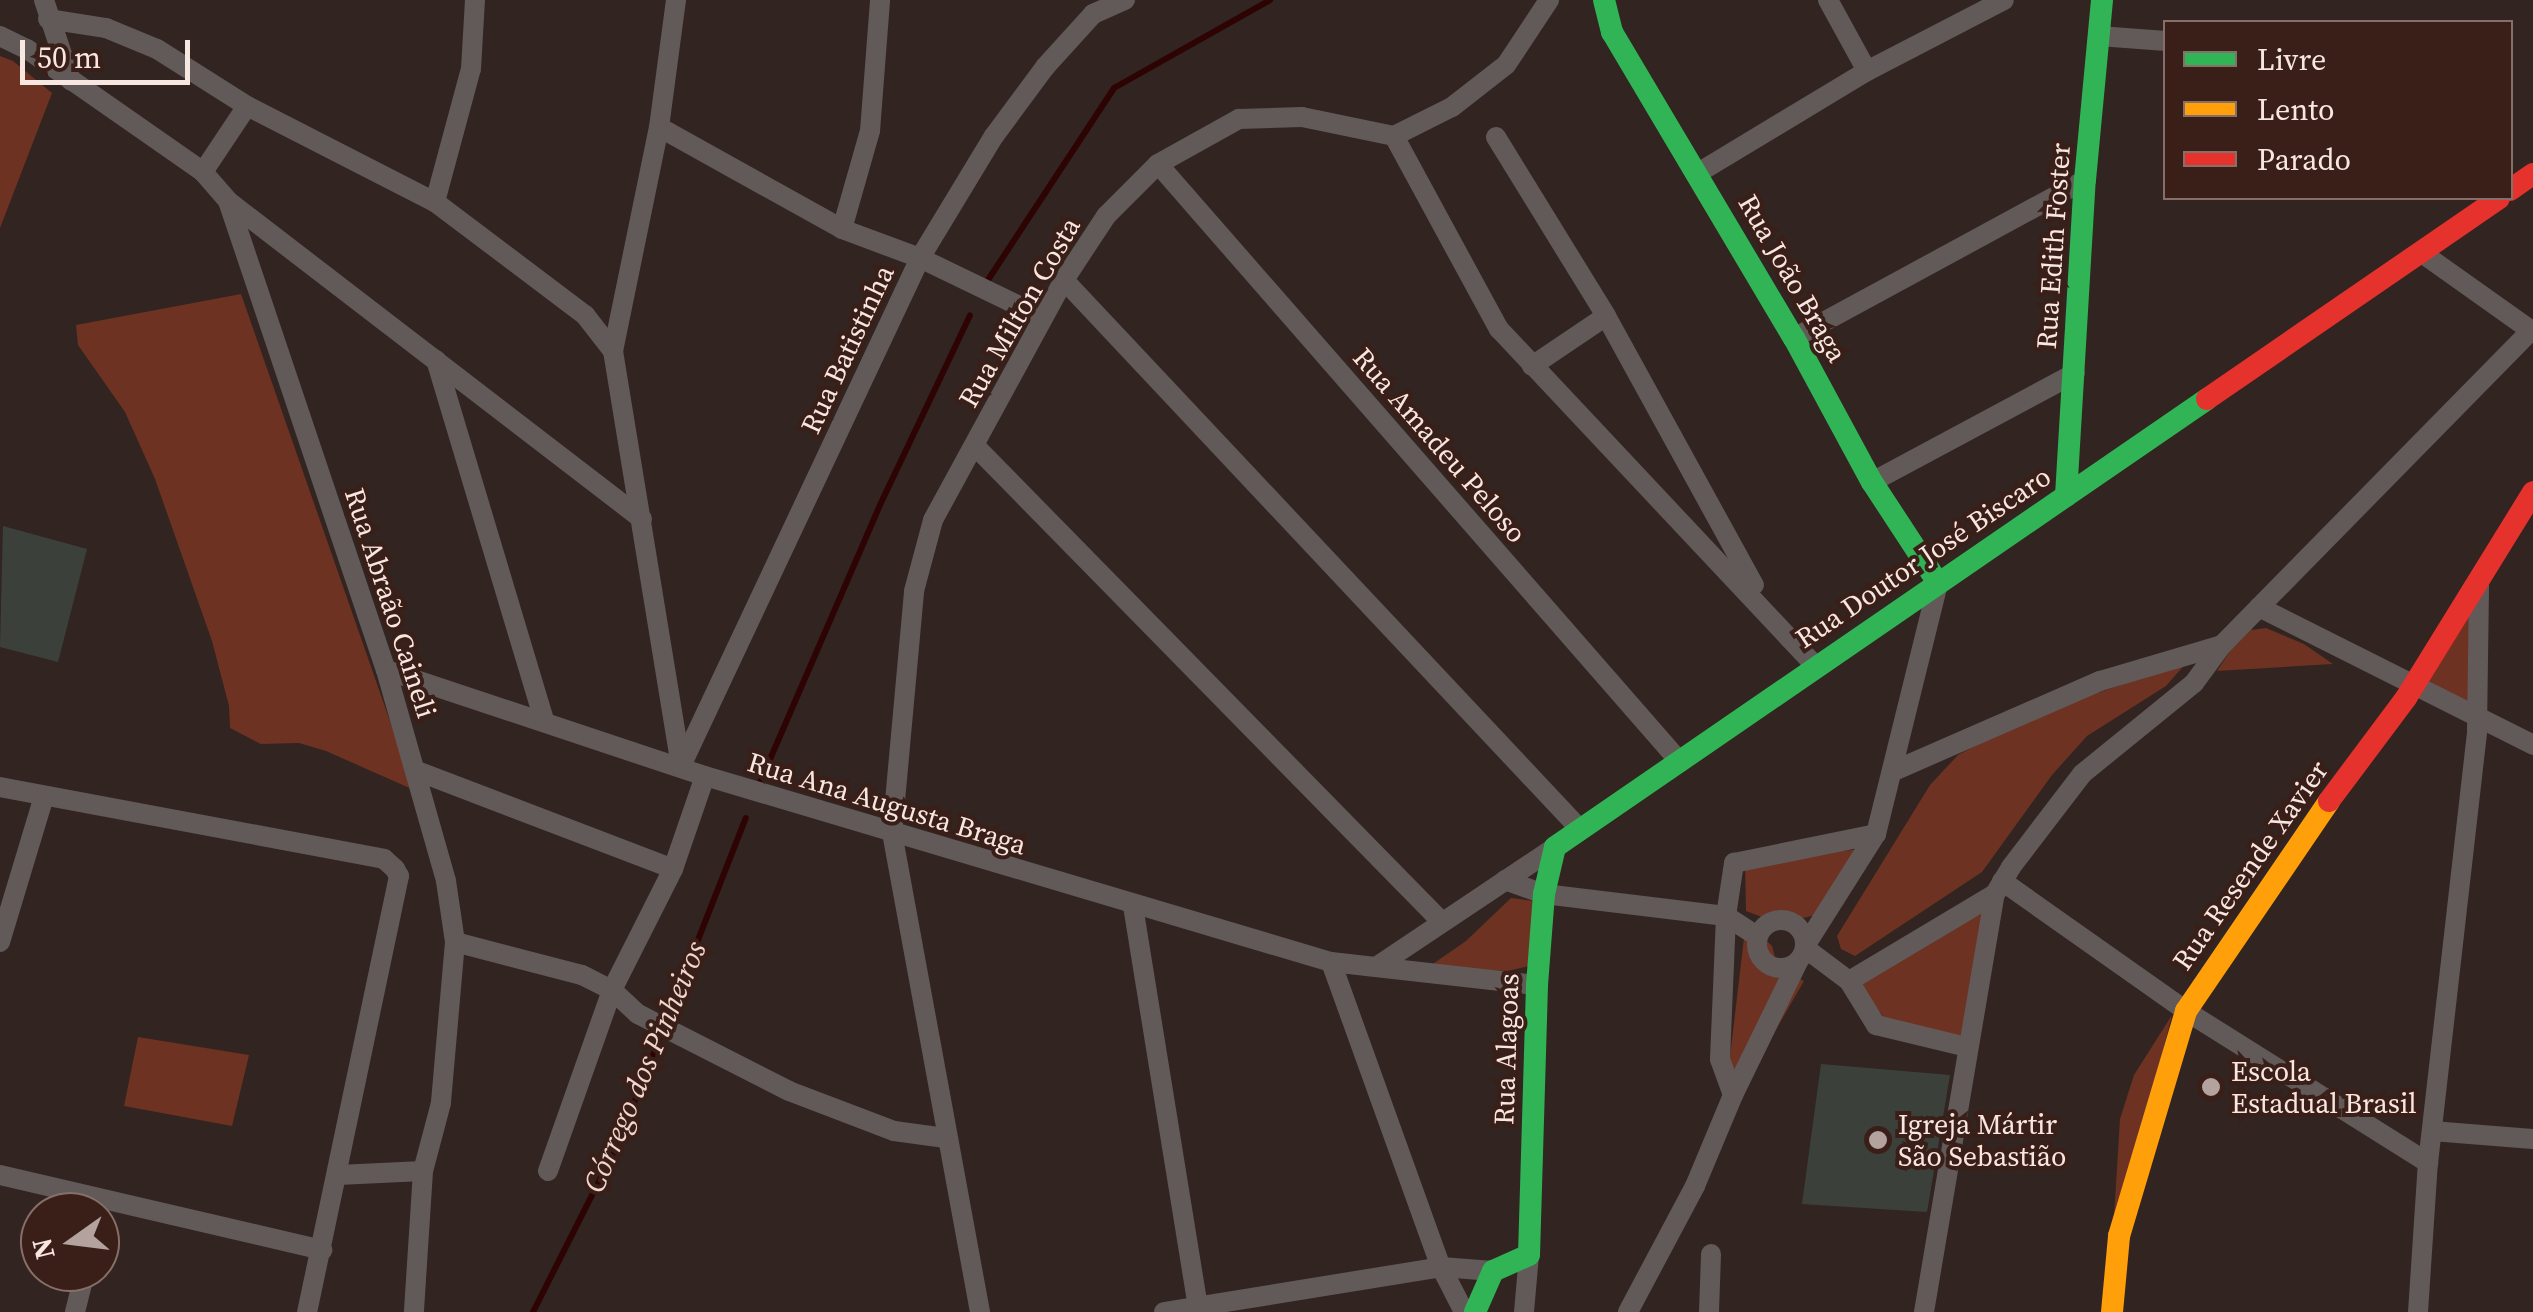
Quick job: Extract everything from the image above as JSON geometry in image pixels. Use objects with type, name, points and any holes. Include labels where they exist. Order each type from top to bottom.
[{"type":"main road","name":"Rua João Braga","points":[[1604,0],[1612,32],[1794,338],[1872,482],[1938,583]]},
{"type":"main road","name":"Rua Edith Foster","points":[[2066,496],[2085,180],[2102,0]]},
{"type":"main road","name":"Rua Doutor José Biscaro","points":[[1555,847],[2497,200]]},
{"type":"main road","name":"Rua Resende Xavier","points":[[2112,1312],[2119,1236],[2186,1011],[2293,850],[2412,688],[2533,492]]},
{"type":"main road","name":"Rua Alagoas","points":[[1529,1255],[1537,985],[1544,894],[1555,847]]},
{"type":"main road","points":[[1475,1312],[1493,1271],[1529,1255]]},
{"type":"street","points":[[435,202],[471,68],[476,0]]},
{"type":"street","points":[[676,0],[659,127],[613,351],[681,766]]},
{"type":"street","points":[[842,229],[870,131],[880,0]]},
{"type":"street","name":"Rua Batistinha","points":[[681,766],[920,258],[994,136],[1093,7],[1125,0]]},
{"type":"street","points":[[1549,0],[1506,65],[1452,106],[1394,136],[1498,329],[1816,666]]},
{"type":"street","points":[[1828,0],[1867,71]]},
{"type":"street","points":[[1698,173],[1867,71],[2004,0]]},
{"type":"street","points":[[46,10],[106,28],[156,49],[246,106],[435,202],[585,314],[613,351]]},
{"type":"street","points":[[46,10],[71,83]]},
{"type":"street","name":"Rua Abraão Caineli","points":[[0,36],[27,50],[203,172],[228,201],[386,670],[446,881],[455,942],[441,1103],[423,1171],[414,1312]]},
{"type":"street","points":[[2099,36],[2163,41]]},
{"type":"street","points":[[203,172],[246,106]]},
{"type":"street","name":"Rua Milton Costa","points":[[980,1312],[892,834],[914,591],[933,520],[1064,280],[1106,216],[1158,164],[1239,119],[1302,117],[1394,136]]},
{"type":"street","points":[[659,127],[842,229],[920,258],[1042,317]]},
{"type":"street","points":[[1496,137],[1606,316],[1768,611]]},
{"type":"street","name":"Rua Amadeu Peloso","points":[[1158,164],[1680,762]]},
{"type":"street","points":[[1794,338],[2085,180]]},
{"type":"street","points":[[228,201],[642,519]]},
{"type":"street","points":[[1849,981],[1999,888],[2082,774],[2194,682],[2222,645],[2532,332],[2422,253]]},
{"type":"street","points":[[1064,280],[1578,828]]},
{"type":"street","points":[[1532,366],[1606,316]]},
{"type":"street","points":[[436,360],[544,721]]},
{"type":"street","points":[[1872,482],[2075,373]]},
{"type":"street","points":[[975,446],[1441,922]]},
{"type":"street","points":[[2418,1312],[2428,1163],[2473,766],[2479,579]]},
{"type":"street","points":[[1628,1312],[1695,1186],[1733,1096],[1804,951],[1876,834],[1896,770],[1938,583]]},
{"type":"street","points":[[2259,607],[2412,688],[2475,712],[2533,745]]},
{"type":"street","points":[[1896,770],[2085,687],[2222,645]]},
{"type":"street","name":"Rua Ana Augusta Braga","points":[[386,670],[892,834],[1330,962],[1537,985]]},
{"type":"street","points":[[417,771],[673,869]]},
{"type":"street","points":[[548,1171],[615,993],[673,869],[705,776]]},
{"type":"street","points":[[0,787],[384,859],[399,876],[308,1312]]},
{"type":"street","points":[[0,942],[44,796]]},
{"type":"street","points":[[1733,1096],[1720,1059],[1726,916],[1734,863],[1876,834]]},
{"type":"street","name":"Rua Doutor José Biscaro","points":[[1380,965],[1555,847]]},
{"type":"street","points":[[1505,880],[1544,894],[1726,916],[1757,936],[1760,958],[1768,966],[1789,968],[1804,951]]},
{"type":"street","points":[[1999,888],[2428,1163]]},
{"type":"street","points":[[1924,1312],[1967,1047],[1999,888]]},
{"type":"street","points":[[1133,906],[1199,1309]]},
{"type":"street","points":[[1757,936],[1773,921],[1794,924],[1804,951],[1849,981],[1876,1025],[1967,1047]]},
{"type":"street","points":[[455,942],[538,961],[615,993],[638,1014],[789,1091],[894,1131],[946,1138]]},
{"type":"street","points":[[1330,962],[1441,1267],[1464,1312]]},
{"type":"street","points":[[2432,1131],[2533,1139]]},
{"type":"street","points":[[338,1175],[423,1171]]},
{"type":"street","points":[[0,1175],[57,1192]]},
{"type":"street","points":[[120,1209],[322,1250]]},
{"type":"street","points":[[1710,1312],[1711,1254]]},
{"type":"street","name":"Rua Alagoas","points":[[1524,1312],[1529,1255]]},
{"type":"street","points":[[1164,1312],[1441,1267],[1493,1271]]},
{"type":"shaded area","points":[[0,56],[13,61],[52,93],[0,228]]},
{"type":"shaded area","points":[[241,294],[414,790],[326,751],[299,743],[261,744],[230,728],[229,706],[212,641],[155,479],[125,412],[78,345],[76,325]]},
{"type":"shaded area","points":[[2475,590],[2472,708],[2420,686]]},
{"type":"shaded area","points":[[2266,628],[2304,644],[2333,664],[2217,671],[2243,631]]},
{"type":"shaded area","points":[[2187,662],[2166,686],[2087,736],[2052,775],[1982,872],[1855,956],[1841,949],[1837,936],[1930,785],[1958,755],[2036,714]]},
{"type":"shaded area","points":[[1872,848],[1815,915],[1781,924],[1746,911],[1745,861]]},
{"type":"shaded area","points":[[1511,898],[1533,901],[1529,966],[1507,971],[1427,968],[1466,941]]},
{"type":"shaded area","points":[[1987,904],[1962,1041],[1890,1026],[1858,982]]},
{"type":"shaded area","points":[[1746,921],[1772,946],[1778,968],[1804,981],[1741,1090],[1729,1065]]},
{"type":"shaded area","points":[[2172,1015],[2112,1250],[2120,1119],[2134,1075]]},
{"type":"shaded area","points":[[138,1037],[249,1055],[232,1126],[124,1106]]},
{"type":"building","points":[[3,526],[87,549],[58,662],[0,647]]},
{"type":"building","name":"Igreja Mártir São Sebastião","points":[[1821,1064],[1950,1075],[1927,1212],[1802,1204]]},
{"type":"waterway","name":"Córrego dos Pinheiros","points":[[986,283],[1114,88],[1270,0]]},
{"type":"waterway","name":"Córrego dos Pinheiros","points":[[758,787],[879,507],[970,315]]},
{"type":"waterway","name":"Córrego dos Pinheiros","points":[[533,1312],[618,1144],[746,818]]},
{"type":"traffic: fast","points":[[1604,0],[1612,32],[1794,338],[1872,482],[1938,583]]},
{"type":"traffic: fast","points":[[2066,496],[2085,180],[2102,0]]},
{"type":"traffic: fast","points":[[1475,1312],[1493,1271],[1529,1255],[1537,985],[1544,894],[1555,847],[2207,399]]},
{"type":"traffic: slow","points":[[2112,1312],[2119,1236],[2186,1011],[2329,801]]},
{"type":"traffic: jam","points":[[2513,188],[2533,174]]},
{"type":"traffic: jam","points":[[2207,399],[2496,200]]},
{"type":"traffic: jam","points":[[2329,801],[2406,698],[2533,492]]},
{"type":"place","name":"Escola Estadual Brasil","points":[[2211,1087]]},
{"type":"place","name":"Igreja Mártir São Sebastião","points":[[1878,1140]]}]
